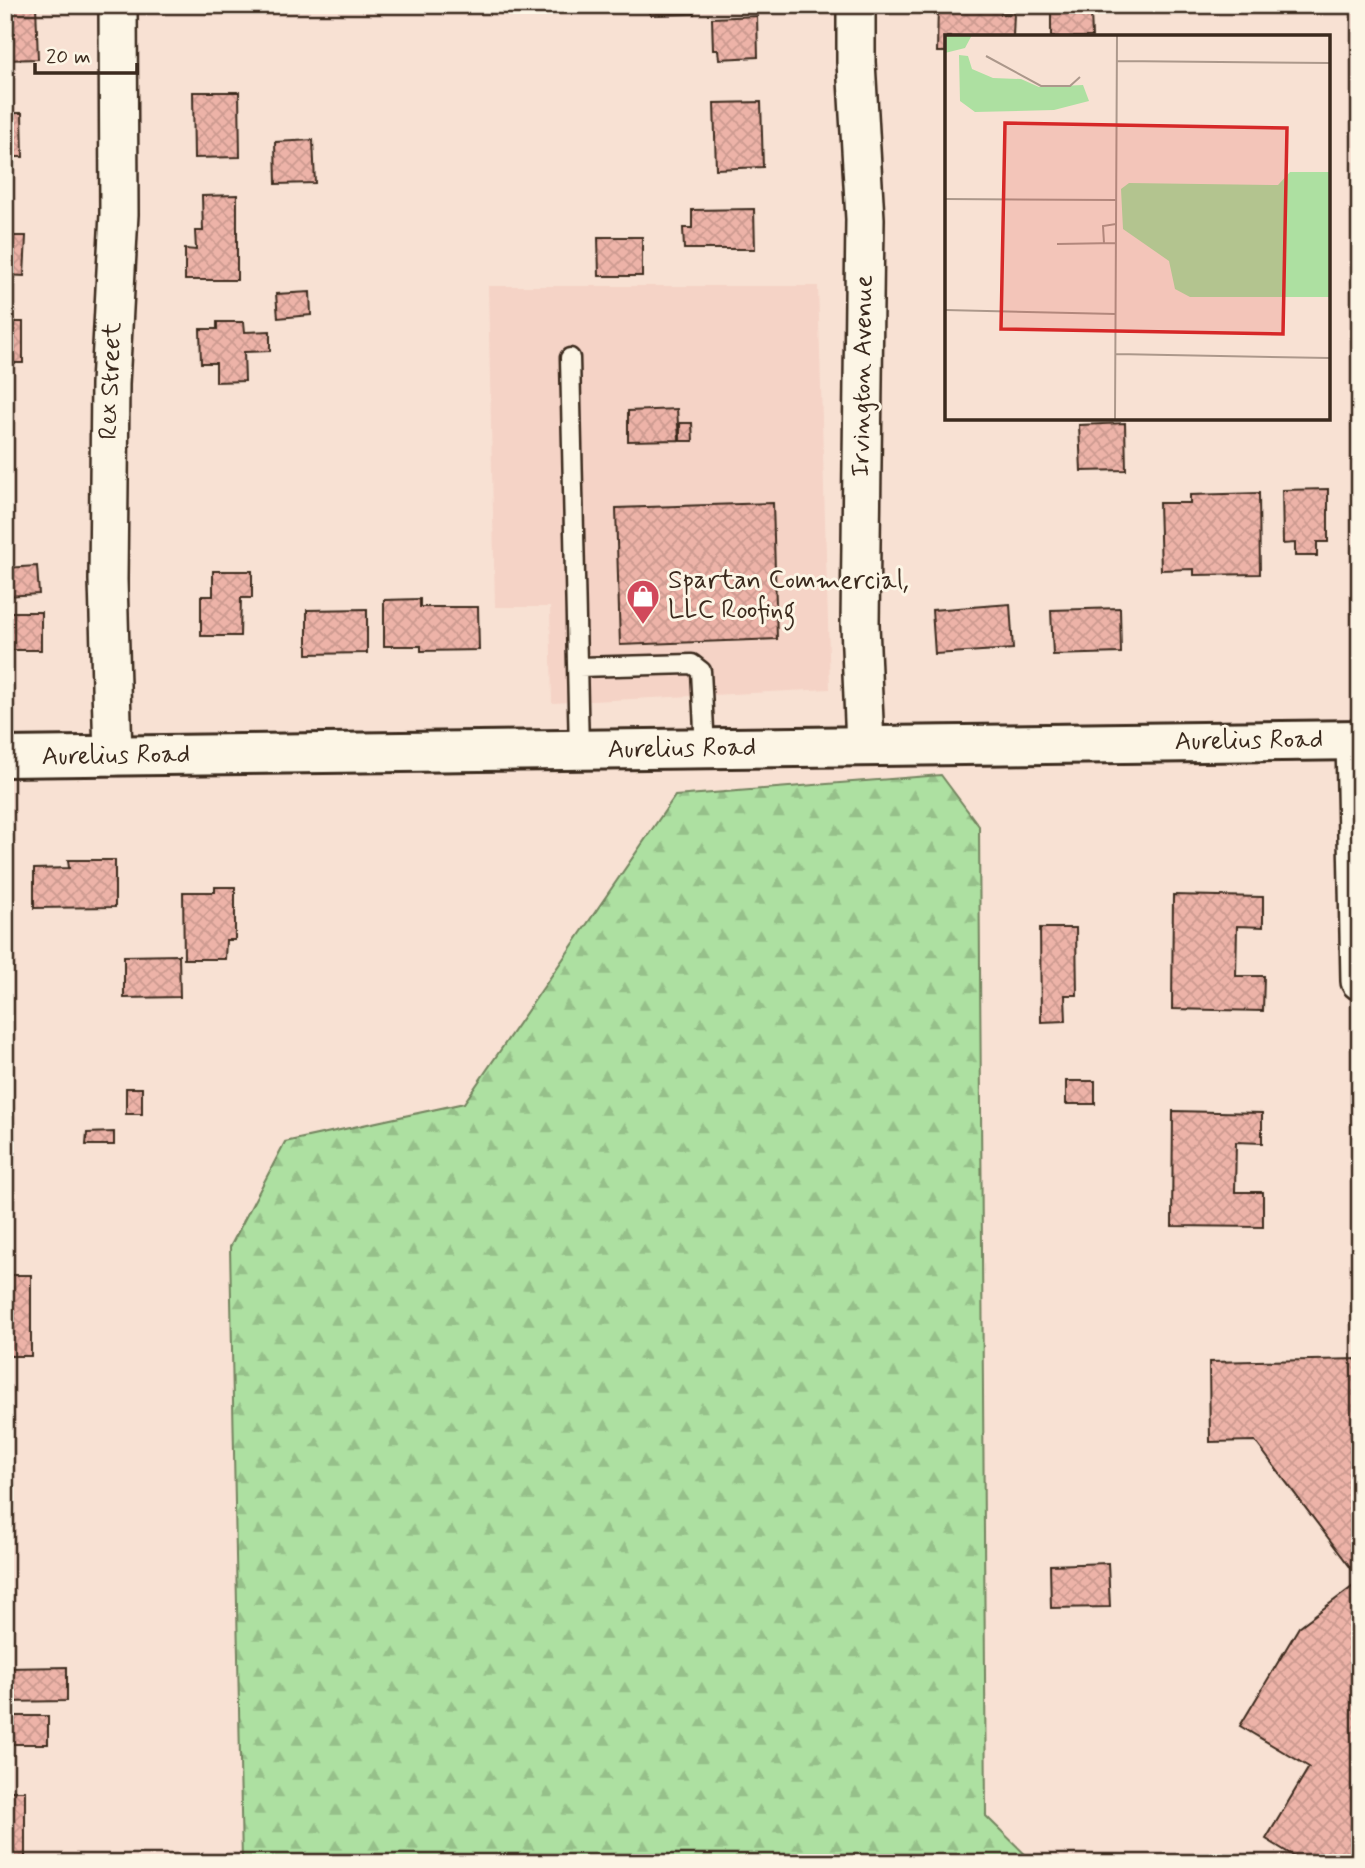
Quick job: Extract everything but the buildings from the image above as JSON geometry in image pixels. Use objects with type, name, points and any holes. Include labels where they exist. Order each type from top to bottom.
[{"type":"street","name":"Rex Street","points":[[113,756],[108,580],[110,384],[119,214],[118,5]]},
{"type":"street","name":"Irvington Avenue","points":[[856,5],[856,62],[865,219],[860,624],[865,746]]},
{"type":"street","name":"Aurelius Road","points":[[5,757],[1358,740]]},
{"type":"street","points":[[1358,740],[1360,981]]},
{"type":"lane","points":[[570,358],[579,750]]},
{"type":"lane","points":[[578,667],[692,664],[701,671],[705,749]]},
{"type":"shaded area","points":[[488,286],[818,286],[830,689],[552,703],[550,607],[495,607]]},
{"type":"green space","points":[[941,775],[979,826],[986,1816],[1034,1863],[242,1863],[230,1247],[285,1142],[464,1103],[675,796]]},
{"type":"place","name":"Spartan Commercial, LLC Roofing","points":[[643,626]]}]
